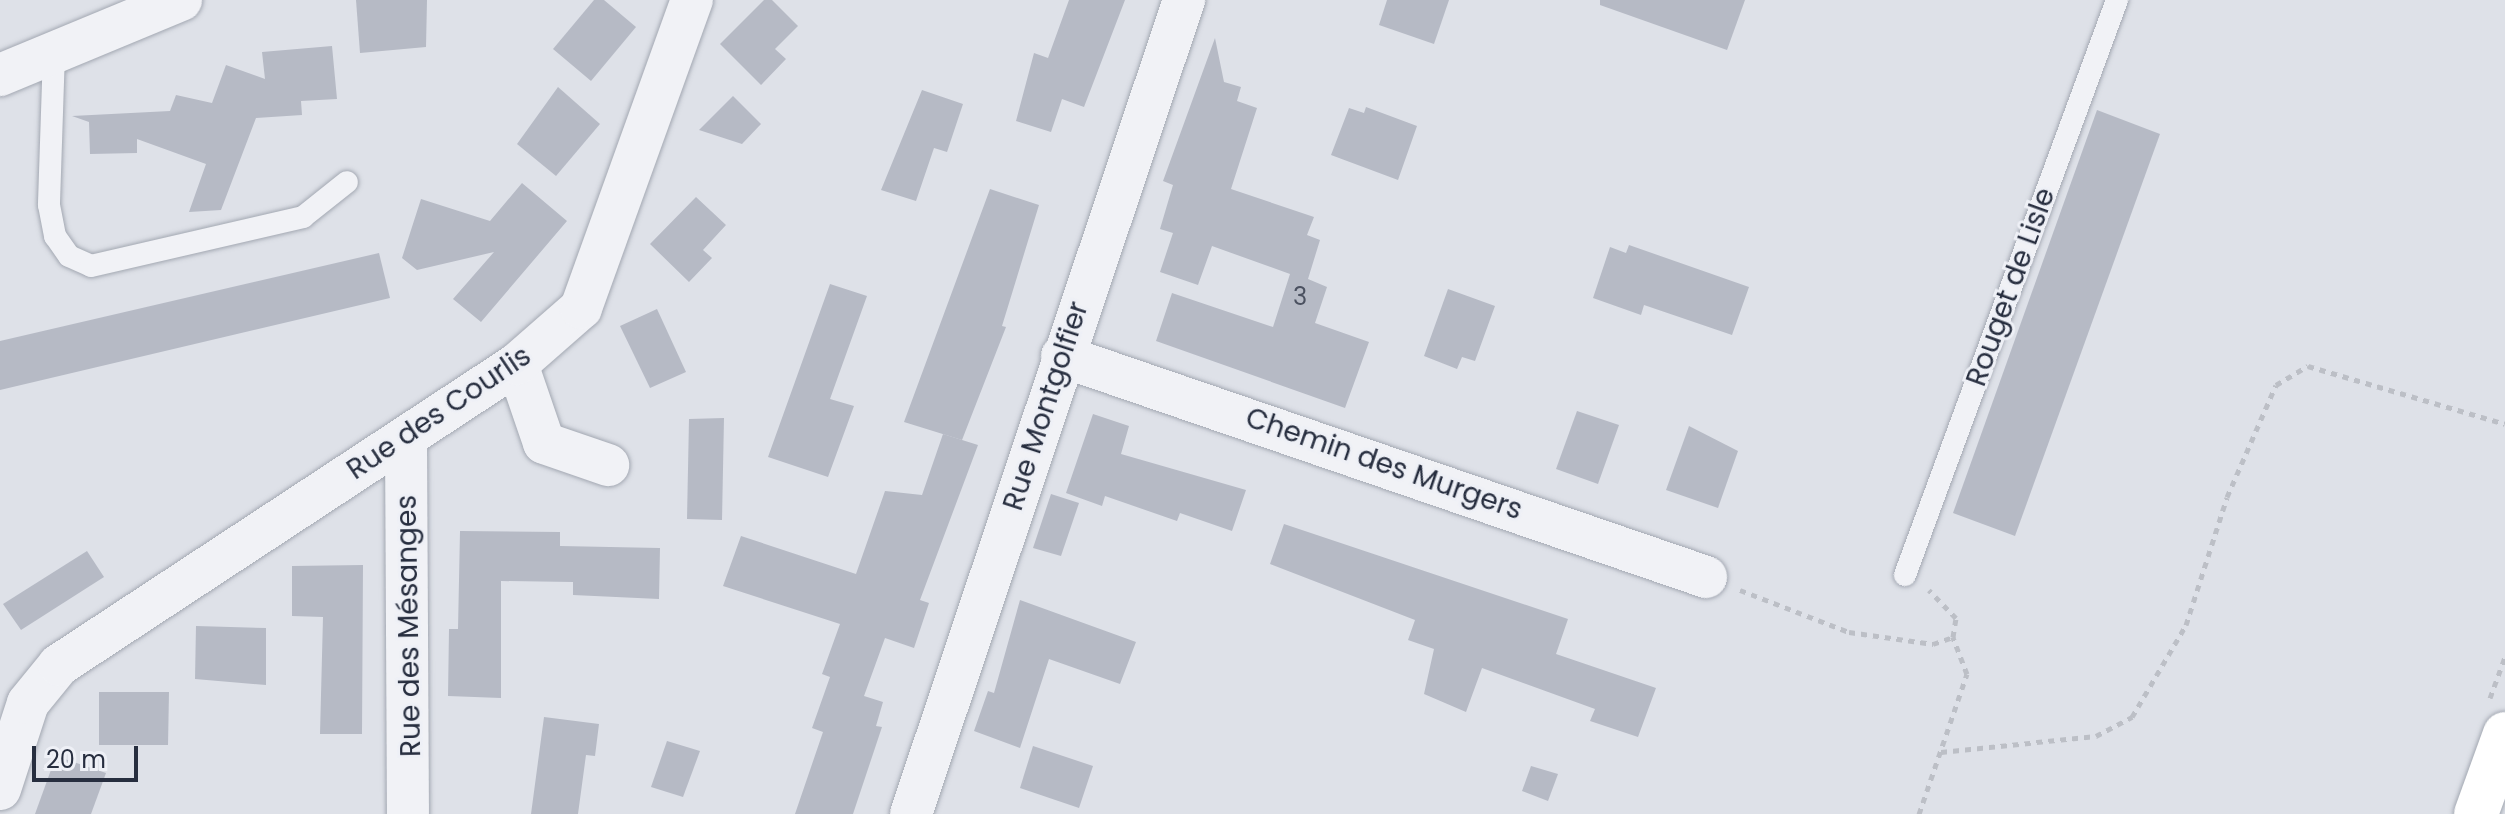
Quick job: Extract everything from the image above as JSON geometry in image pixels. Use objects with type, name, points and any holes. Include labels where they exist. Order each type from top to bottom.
[{"type":"street","points":[[0,75],[181,0]]},
{"type":"street","name":"Rue des Courlis","points":[[0,789],[14,696],[517,364],[581,308],[692,0]]},
{"type":"street","name":"Rue Montgolfier","points":[[911,814],[1062,356],[1184,0]]},
{"type":"street","name":"Chemin des Murgers","points":[[1062,356],[1706,577]]},
{"type":"street","points":[[517,364],[544,443],[608,465]]},
{"type":"street","name":"Rue des Mésanges","points":[[406,438],[408,814]]},
{"type":"street","points":[[2476,814],[2505,734]]},
{"type":"lane","name":"Rouget de Lisle","points":[[1905,575],[2117,0]]},
{"type":"lane","points":[[54,52],[49,205],[55,236],[69,256],[91,266],[303,217],[347,182]]},
{"type":"path","points":[[1941,752],[2096,736],[2132,717],[2186,625],[2227,497],[2276,385],[2308,366],[2505,424]]},
{"type":"path","points":[[1905,575],[1940,597],[1956,618],[1953,637],[1967,674],[1919,814]]},
{"type":"path","points":[[1706,577],[1849,632],[1933,644],[1953,637]]},
{"type":"building","points":[[356,0],[427,0],[426,47],[360,53]]},
{"type":"building","points":[[594,0],[604,0],[636,27],[591,81],[553,49]]},
{"type":"building","points":[[764,0],[772,0],[798,26],[775,49],[786,59],[761,85],[720,44]]},
{"type":"building","points":[[1069,0],[1125,0],[1084,107],[1062,99],[1051,132],[1016,121],[1034,53],[1048,58]]},
{"type":"building","points":[[1387,0],[1449,0],[1434,44],[1379,25]]},
{"type":"building","points":[[1600,0],[1745,0],[1727,50],[1600,5]]},
{"type":"building","points":[[1215,38],[1224,82],[1241,87],[1237,101],[1257,108],[1231,189],[1314,217],[1307,235],[1320,240],[1308,279],[1327,287],[1315,323],[1369,342],[1345,408],[1156,341],[1172,293],[1273,327],[1290,274],[1212,246],[1198,285],[1160,272],[1173,233],[1160,229],[1173,185],[1163,181]]},
{"type":"building","points":[[332,46],[337,99],[301,101],[302,115],[256,118],[221,210],[189,212],[206,164],[137,139],[137,153],[90,154],[89,122],[72,116],[170,111],[176,95],[212,103],[226,65],[265,79],[262,52]]},
{"type":"building","points":[[558,87],[600,124],[556,176],[517,144]]},
{"type":"building","points":[[922,90],[963,104],[947,152],[934,148],[916,201],[881,190]]},
{"type":"building","points":[[733,96],[761,124],[742,144],[699,130]]},
{"type":"building","points":[[1366,107],[1417,126],[1398,180],[1331,155],[1349,108],[1364,113]]},
{"type":"building","points":[[2097,110],[2160,134],[2015,536],[1953,513]]},
{"type":"building","points":[[522,183],[567,221],[481,322],[453,299],[494,252],[417,270],[402,258],[421,199],[490,221]]},
{"type":"building","points":[[990,189],[1039,205],[1002,326],[1006,327],[962,440],[904,422]]},
{"type":"building","points":[[696,197],[726,225],[703,250],[712,258],[689,282],[650,244]]},
{"type":"building","points":[[1629,245],[1749,287],[1732,335],[1644,305],[1641,315],[1593,298],[1610,247],[1626,253]]},
{"type":"building","points":[[379,253],[390,298],[0,390],[0,341]]},
{"type":"building","points":[[830,284],[867,296],[830,399],[854,406],[828,477],[768,457]]},
{"type":"building","points":[[1448,289],[1495,306],[1475,361],[1462,357],[1457,369],[1424,356]]},
{"type":"building","points":[[657,309],[686,372],[650,388],[620,326]]},
{"type":"building","points":[[1577,411],[1619,425],[1598,484],[1556,469]]},
{"type":"building","points":[[1093,414],[1129,426],[1121,454],[1246,490],[1232,531],[1180,513],[1177,521],[1105,496],[1102,506],[1066,493]]},
{"type":"building","points":[[724,418],[722,520],[687,519],[689,419]]},
{"type":"building","points":[[1689,426],[1738,451],[1718,508],[1666,490]]},
{"type":"building","points":[[943,434],[978,445],[920,600],[929,603],[914,648],[885,638],[864,696],[883,702],[876,726],[882,727],[853,814],[795,814],[823,732],[812,728],[830,677],[822,674],[840,624],[723,586],[741,536],[856,574],[885,491],[922,495]]},
{"type":"building","points":[[1051,494],[1079,503],[1061,556],[1033,548]]},
{"type":"building","points":[[1284,524],[1568,619],[1556,654],[1656,688],[1638,737],[1590,721],[1595,709],[1482,668],[1466,712],[1424,694],[1434,649],[1408,640],[1415,620],[1270,564]]},
{"type":"building","points":[[460,531],[560,532],[560,546],[660,548],[659,599],[573,595],[573,582],[501,581],[501,698],[448,696],[449,629],[458,629]]},
{"type":"building","points":[[87,551],[104,577],[21,630],[3,604]]},
{"type":"building","points":[[363,565],[362,734],[320,734],[323,617],[292,616],[292,566]]},
{"type":"building","points":[[1020,600],[1136,642],[1120,684],[1049,659],[1020,748],[974,731],[988,691],[994,693]]},
{"type":"building","points":[[196,626],[266,628],[266,685],[195,679]]},
{"type":"building","points":[[99,692],[169,692],[168,745],[99,745]]},
{"type":"building","points":[[544,717],[599,724],[595,756],[586,755],[578,814],[531,814]]},
{"type":"building","points":[[667,741],[700,751],[683,797],[651,787]]},
{"type":"building","points":[[1033,746],[1093,766],[1079,808],[1020,788]]},
{"type":"building","points":[[56,756],[106,773],[91,814],[35,814]]},
{"type":"building","points":[[1531,766],[1558,774],[1548,801],[1522,791]]}]
